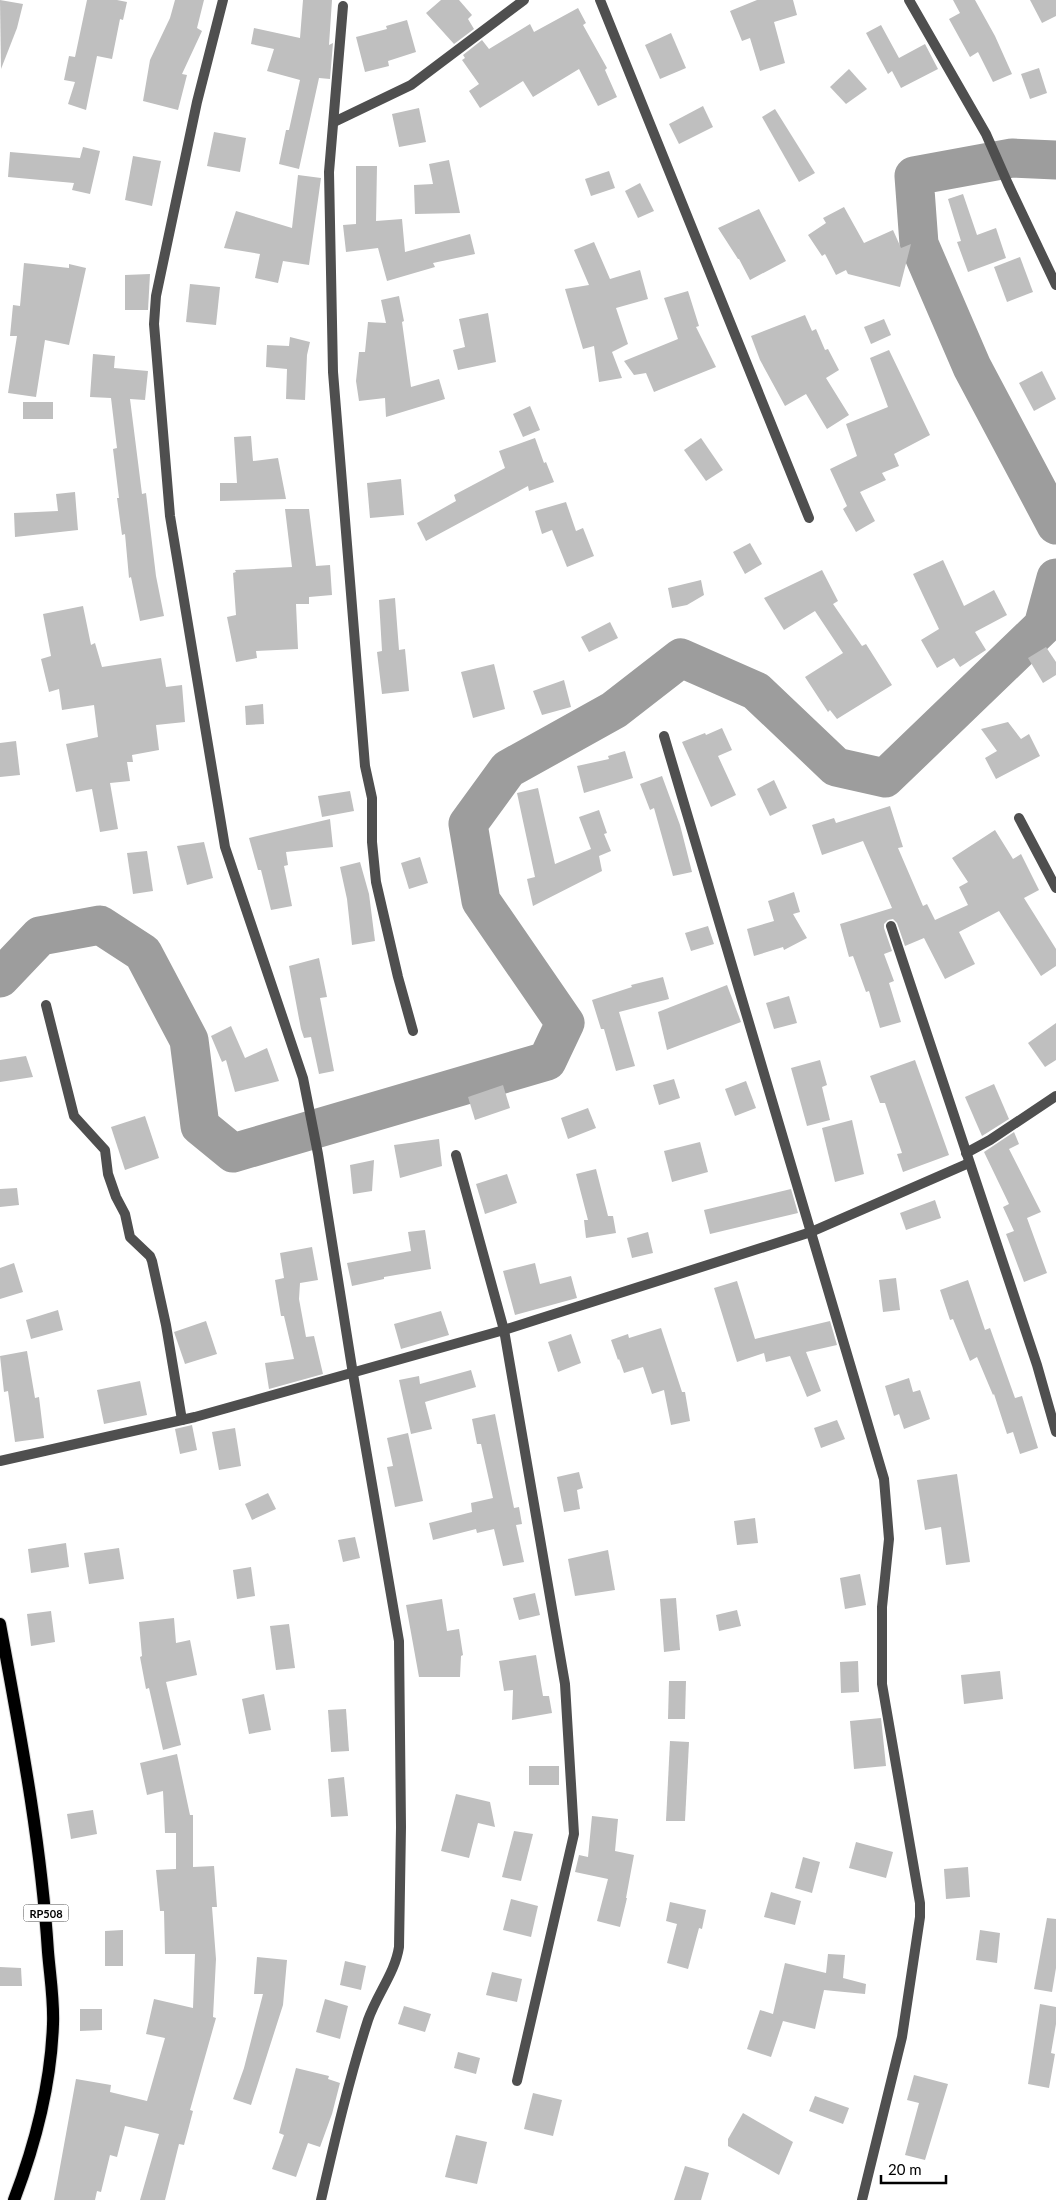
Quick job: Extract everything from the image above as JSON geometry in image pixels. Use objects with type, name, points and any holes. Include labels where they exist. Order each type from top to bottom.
[{"type":"main road","name":"RP508","points":[[0,1624],[37,1838],[46,1921],[53,2023],[46,2085],[28,2162],[14,2200]]},
{"type":"street","points":[[223,0],[196,102],[156,296],[154,324],[170,516],[225,846],[303,1078],[318,1154],[353,1374],[399,1641],[401,1827],[399,1947],[397,1962],[369,2019],[343,2104],[321,2200]]},
{"type":"street","points":[[334,122],[411,85],[524,0]]},
{"type":"street","points":[[600,0],[809,518]]},
{"type":"street","points":[[909,0],[986,134],[1056,285]]},
{"type":"street","points":[[343,6],[329,172],[328,208],[333,372],[365,766],[372,798],[372,842],[376,882],[398,977],[413,1031]]},
{"type":"street","points":[[664,736],[884,1479],[889,1539],[882,1607],[882,1684],[920,1902],[920,1917],[902,2037],[862,2200]]},
{"type":"street","points":[[1019,818],[1056,888]]},
{"type":"street","points":[[891,926],[1037,1365],[1056,1432]]},
{"type":"street","points":[[46,1005],[74,1116],[105,1150],[108,1174],[116,1197],[125,1214],[130,1237],[150,1256],[152,1261],[166,1325],[182,1420]]},
{"type":"street","points":[[0,1461],[182,1420],[353,1374],[504,1330],[811,1232],[968,1158],[990,1140],[1056,1096]]},
{"type":"street","points":[[456,1155],[504,1330],[565,1684],[575,1829],[517,2081]]},
{"type":"building","points":[[0,0],[23,4],[17,28],[1,69]]},
{"type":"building","points":[[87,0],[127,2],[123,20],[120,19],[112,59],[97,56],[86,110],[68,104],[75,82],[64,80],[69,56],[75,57]]},
{"type":"building","points":[[175,0],[204,0],[197,28],[202,31],[182,74],[187,75],[178,110],[143,101],[150,60],[170,18]]},
{"type":"building","points":[[303,0],[332,0],[329,45],[333,43],[330,79],[319,78],[299,169],[279,164],[300,80],[267,71],[274,49],[251,44],[254,28],[300,38]]},
{"type":"building","points":[[441,0],[459,0],[472,15],[468,19],[474,29],[454,44],[426,13]]},
{"type":"building","points":[[757,0],[793,0],[797,15],[774,22],[785,63],[760,71],[750,38],[742,41],[730,11]]},
{"type":"building","points":[[953,0],[975,0],[995,36],[1012,74],[993,82],[978,52],[970,57],[949,19],[960,13]]},
{"type":"building","points":[[1030,0],[1056,0],[1056,16],[1042,23]]},
{"type":"building","points":[[578,8],[586,23],[583,25],[607,68],[605,70],[617,97],[598,106],[579,69],[533,97],[523,81],[480,108],[469,91],[479,84],[462,60],[465,58],[463,55],[482,40],[489,49],[530,24],[534,32]]},
{"type":"building","points":[[407,20],[416,52],[388,61],[389,66],[365,72],[356,37],[387,29],[386,26]]},
{"type":"building","points":[[881,25],[899,58],[925,44],[938,69],[901,88],[892,71],[888,74],[866,33]]},
{"type":"building","points":[[671,33],[686,68],[660,79],[645,45]]},
{"type":"building","points":[[1039,68],[1047,93],[1030,99],[1021,74]]},
{"type":"building","points":[[849,69],[867,89],[846,104],[830,87]]},
{"type":"building","points":[[703,106],[713,127],[679,144],[669,124]]},
{"type":"building","points":[[419,108],[426,142],[399,147],[392,114]]},
{"type":"building","points":[[775,109],[815,173],[799,182],[762,117]]},
{"type":"building","points":[[214,132],[246,138],[240,172],[207,166]]},
{"type":"building","points":[[83,147],[100,151],[90,194],[72,190],[74,183],[8,177],[10,152],[80,158]]},
{"type":"building","points":[[133,156],[161,161],[152,206],[125,200]]},
{"type":"building","points":[[449,160],[460,213],[415,214],[414,185],[433,184],[429,164]]},
{"type":"building","points":[[356,166],[377,166],[376,221],[402,219],[405,252],[470,234],[475,254],[433,263],[435,267],[387,281],[378,248],[346,252],[343,225],[356,224]]},
{"type":"building","points":[[609,171],[615,188],[591,196],[585,179]]},
{"type":"building","points":[[298,175],[321,178],[309,265],[283,261],[278,283],[255,278],[260,254],[224,248],[236,211],[292,228]]},
{"type":"building","points":[[640,183],[654,211],[638,218],[625,191]]},
{"type":"building","points":[[963,194],[977,235],[996,228],[1006,258],[968,272],[957,242],[961,241],[948,199]]},
{"type":"building","points":[[844,207],[864,243],[893,230],[901,248],[911,244],[900,287],[848,274],[846,270],[836,275],[825,254],[822,256],[808,235],[826,223],[823,218]]},
{"type":"building","points":[[759,209],[786,261],[750,280],[739,259],[718,228]]},
{"type":"building","points":[[594,242],[610,279],[640,270],[648,299],[616,308],[628,344],[612,352],[622,378],[599,382],[594,346],[583,349],[565,289],[589,285],[574,250]]},
{"type":"building","points":[[1020,257],[1033,292],[1007,302],[994,267]]},
{"type":"building","points":[[24,263],[69,268],[69,264],[86,268],[69,345],[45,340],[36,397],[8,393],[17,336],[10,336],[13,305],[20,306]]},
{"type":"building","points":[[150,274],[148,310],[125,310],[125,275]]},
{"type":"building","points":[[190,284],[220,287],[216,325],[186,322]]},
{"type":"building","points":[[688,291],[699,326],[696,327],[716,367],[654,392],[646,373],[634,375],[624,361],[678,339],[664,298]]},
{"type":"building","points":[[399,296],[404,321],[402,322],[411,387],[439,379],[445,399],[386,417],[385,398],[359,401],[356,381],[359,352],[365,352],[368,322],[386,323],[381,300]]},
{"type":"building","points":[[488,313],[496,362],[458,370],[453,350],[465,347],[459,319]]},
{"type":"building","points":[[805,315],[812,331],[816,329],[825,350],[828,349],[839,370],[826,378],[849,415],[827,429],[806,394],[785,406],[760,360],[751,336]]},
{"type":"building","points":[[884,319],[891,335],[871,344],[864,327]]},
{"type":"building","points":[[290,337],[310,342],[307,355],[305,400],[286,399],[287,369],[266,367],[267,345],[289,346]]},
{"type":"building","points":[[889,350],[930,435],[894,454],[899,466],[882,473],[886,480],[860,492],[875,521],[856,532],[843,509],[847,506],[830,469],[857,456],[846,424],[888,407],[870,358]]},
{"type":"building","points":[[93,354],[115,356],[114,368],[148,371],[145,400],[130,399],[142,494],[146,493],[156,576],[164,616],[140,621],[131,577],[129,578],[125,534],[122,535],[117,498],[119,498],[113,449],[117,448],[111,398],[90,397]]},
{"type":"building","points":[[1042,371],[1056,399],[1034,411],[1019,383]]},
{"type":"building","points":[[23,402],[53,402],[53,419],[23,419]]},
{"type":"building","points":[[530,406],[540,430],[523,437],[513,414]]},
{"type":"building","points":[[251,436],[253,461],[278,458],[286,499],[220,501],[220,483],[237,483],[234,437]]},
{"type":"building","points":[[535,438],[544,463],[546,462],[554,482],[529,491],[528,486],[426,541],[417,523],[456,501],[454,495],[505,468],[499,451]]},
{"type":"building","points":[[701,438],[723,470],[706,481],[684,450]]},
{"type":"building","points":[[401,479],[404,515],[370,518],[367,483]]},
{"type":"building","points":[[75,492],[78,530],[15,537],[14,513],[58,511],[56,494]]},
{"type":"building","points":[[566,502],[576,531],[583,528],[594,556],[567,567],[552,530],[542,534],[535,511]]},
{"type":"building","points":[[285,509],[309,509],[316,566],[330,565],[332,595],[309,597],[309,604],[296,604],[298,649],[256,651],[257,658],[236,662],[227,617],[236,615],[233,573],[236,572],[235,570],[292,567]]},
{"type":"building","points":[[750,543],[762,564],[745,574],[733,552]]},
{"type":"building","points":[[943,560],[964,606],[994,590],[1007,615],[975,632],[986,650],[960,667],[954,658],[937,668],[921,640],[939,629],[913,574]]},
{"type":"building","points":[[822,570],[838,601],[833,604],[862,646],[866,644],[892,685],[837,719],[830,710],[828,712],[805,677],[843,653],[815,611],[784,630],[764,598]]},
{"type":"building","points":[[701,580],[704,595],[687,605],[672,608],[668,588]]},
{"type":"building","points":[[395,598],[399,650],[405,649],[409,691],[382,694],[377,652],[382,651],[379,600]]},
{"type":"building","points":[[83,606],[91,645],[95,643],[102,667],[161,658],[166,687],[182,685],[185,722],[156,725],[159,750],[132,755],[133,762],[127,762],[130,781],[110,783],[118,829],[100,832],[92,789],[76,792],[66,744],[98,737],[94,705],[62,710],[59,689],[49,692],[41,659],[51,656],[43,614]]},
{"type":"building","points":[[610,622],[618,638],[589,652],[581,637]]},
{"type":"building","points":[[1046,647],[1056,662],[1056,675],[1043,683],[1028,658]]},
{"type":"building","points":[[494,664],[505,709],[473,718],[461,672]]},
{"type":"building","points":[[564,680],[571,707],[542,715],[533,691]]},
{"type":"building","points":[[263,704],[264,724],[246,725],[245,706]]},
{"type":"building","points":[[1008,722],[1021,739],[1029,734],[1040,756],[996,779],[985,758],[997,751],[981,729]]},
{"type":"building","points":[[722,728],[732,750],[718,756],[736,795],[711,807],[682,742]]},
{"type":"building","points":[[16,741],[20,775],[0,777],[0,743]]},
{"type":"building","points":[[625,751],[633,778],[584,793],[577,766],[609,759],[608,756]]},
{"type":"building","points":[[662,776],[680,825],[692,872],[673,876],[654,808],[650,810],[640,784]]},
{"type":"building","points":[[774,780],[787,808],[770,816],[757,789]]},
{"type":"building","points":[[538,788],[555,864],[591,849],[579,817],[599,810],[607,833],[604,834],[611,851],[599,856],[602,871],[533,906],[527,879],[535,877],[517,793]]},
{"type":"building","points":[[350,791],[354,811],[322,817],[318,796]]},
{"type":"building","points":[[890,806],[903,847],[898,848],[923,906],[927,904],[935,920],[968,905],[959,887],[968,882],[952,858],[995,830],[1013,859],[1021,854],[1039,890],[1024,898],[1056,949],[1056,966],[1041,976],[999,911],[959,932],[975,964],[945,979],[924,938],[905,946],[897,923],[893,919],[888,920],[884,924],[884,928],[892,951],[884,954],[894,981],[889,983],[901,1022],[880,1028],[869,991],[866,992],[853,956],[849,957],[840,924],[892,908],[863,841],[822,855],[812,825],[834,818],[836,823]]},
{"type":"building","points":[[330,819],[333,847],[286,852],[288,865],[284,866],[292,906],[271,910],[261,870],[258,870],[249,838]]},
{"type":"building","points":[[204,842],[213,878],[187,885],[177,846]]},
{"type":"building","points":[[147,851],[153,891],[133,894],[127,853]]},
{"type":"building","points":[[420,857],[428,883],[409,889],[401,863]]},
{"type":"building","points":[[360,862],[369,894],[375,941],[352,945],[347,899],[340,867]]},
{"type":"building","points":[[794,892],[800,912],[793,914],[807,938],[784,950],[783,947],[754,956],[747,929],[774,921],[768,901]]},
{"type":"building","points":[[708,926],[714,944],[691,951],[685,933]]},
{"type":"building","points":[[319,958],[327,997],[320,998],[334,1071],[319,1074],[311,1037],[304,1038],[301,1029],[289,966]]},
{"type":"building","points":[[663,977],[669,999],[619,1012],[635,1066],[616,1071],[604,1029],[601,1029],[592,1000],[632,987],[631,985]]},
{"type":"building","points":[[727,985],[741,1022],[667,1050],[658,1012]]},
{"type":"building","points":[[789,996],[797,1023],[774,1029],[766,1003]]},
{"type":"building","points":[[1056,1023],[1056,1060],[1045,1067],[1028,1043]]},
{"type":"building","points":[[231,1026],[245,1058],[267,1048],[279,1081],[235,1092],[226,1060],[222,1062],[211,1036]]},
{"type":"building","points":[[26,1056],[33,1077],[0,1082],[0,1060]]},
{"type":"building","points":[[820,1060],[827,1085],[822,1087],[830,1120],[807,1126],[791,1068]]},
{"type":"building","points":[[915,1060],[949,1155],[903,1172],[897,1154],[902,1153],[885,1103],[880,1103],[870,1076]]},
{"type":"building","points":[[674,1079],[680,1098],[659,1105],[653,1085]]},
{"type":"building","points":[[746,1081],[756,1108],[735,1116],[725,1089]]},
{"type":"building","points":[[994,1084],[1009,1119],[982,1136],[965,1097]]},
{"type":"building","points":[[503,1085],[510,1108],[475,1120],[468,1097]]},
{"type":"building","points":[[588,1108],[596,1128],[568,1139],[561,1118]]},
{"type":"building","points":[[145,1116],[159,1158],[125,1170],[111,1127]]},
{"type":"building","points":[[852,1120],[864,1174],[835,1182],[822,1128]]},
{"type":"building","points":[[1014,1132],[1019,1144],[1009,1149],[1041,1212],[1027,1218],[1047,1273],[1024,1282],[1006,1234],[1014,1231],[1003,1207],[1009,1204],[984,1152]]},
{"type":"building","points":[[439,1139],[442,1166],[400,1178],[394,1145]]},
{"type":"building","points":[[700,1142],[708,1172],[672,1182],[664,1151]]},
{"type":"building","points":[[374,1160],[372,1191],[353,1194],[350,1165]]},
{"type":"building","points":[[596,1169],[608,1216],[613,1216],[616,1233],[586,1238],[584,1220],[588,1220],[576,1174]]},
{"type":"building","points":[[507,1174],[517,1203],[485,1214],[476,1184]]},
{"type":"building","points":[[17,1188],[19,1205],[0,1207],[0,1189]]},
{"type":"building","points":[[791,1189],[798,1213],[710,1234],[704,1210]]},
{"type":"building","points":[[935,1200],[941,1218],[906,1230],[900,1213]]},
{"type":"building","points":[[425,1230],[431,1269],[384,1277],[384,1279],[352,1286],[347,1263],[411,1251],[408,1232]]},
{"type":"building","points":[[648,1232],[653,1253],[632,1258],[627,1238]]},
{"type":"building","points":[[312,1247],[318,1280],[300,1283],[299,1299],[306,1337],[314,1336],[323,1374],[269,1389],[265,1363],[294,1359],[284,1316],[281,1316],[275,1280],[284,1278],[280,1253]]},
{"type":"building","points":[[14,1263],[23,1292],[0,1299],[0,1268]]},
{"type":"building","points":[[535,1263],[540,1284],[571,1276],[577,1298],[515,1315],[503,1271]]},
{"type":"building","points":[[896,1278],[900,1310],[883,1312],[879,1280]]},
{"type":"building","points":[[968,1280],[985,1330],[990,1328],[1015,1398],[1022,1396],[1038,1448],[1020,1454],[1013,1432],[1007,1434],[994,1394],[977,1357],[970,1361],[953,1319],[950,1320],[940,1290]]},
{"type":"building","points":[[737,1281],[755,1339],[830,1321],[837,1345],[806,1352],[821,1391],[807,1397],[790,1356],[766,1362],[764,1353],[737,1362],[714,1288]]},
{"type":"building","points":[[58,1310],[63,1330],[31,1339],[26,1320]]},
{"type":"building","points":[[441,1311],[449,1335],[401,1349],[394,1324]]},
{"type":"building","points":[[206,1321],[217,1354],[185,1364],[174,1332]]},
{"type":"building","points":[[661,1328],[682,1392],[685,1392],[690,1421],[671,1425],[664,1390],[652,1394],[643,1367],[624,1373],[611,1340],[628,1334],[629,1338]]},
{"type":"building","points":[[571,1334],[581,1363],[558,1372],[548,1342]]},
{"type":"building","points":[[27,1351],[35,1398],[39,1397],[44,1438],[15,1442],[8,1391],[4,1392],[0,1356]]},
{"type":"building","points":[[471,1370],[476,1387],[425,1402],[432,1429],[411,1434],[399,1380],[419,1376],[420,1384]]},
{"type":"building","points":[[909,1378],[913,1392],[920,1390],[930,1419],[904,1429],[899,1414],[894,1416],[885,1386]]},
{"type":"building","points":[[140,1381],[147,1415],[104,1424],[97,1390]]},
{"type":"building","points":[[495,1414],[514,1508],[519,1507],[522,1524],[516,1525],[524,1562],[503,1566],[494,1529],[477,1533],[476,1529],[433,1540],[429,1523],[472,1512],[471,1503],[493,1498],[481,1444],[477,1444],[472,1419]]},
{"type":"building","points":[[837,1420],[845,1439],[821,1448],[814,1428]]},
{"type":"building","points":[[192,1425],[197,1450],[180,1454],[175,1429]]},
{"type":"building","points":[[235,1428],[241,1466],[219,1470],[212,1432]]},
{"type":"building","points":[[408,1433],[423,1501],[395,1507],[387,1467],[393,1466],[387,1438]]},
{"type":"building","points":[[579,1472],[583,1488],[577,1490],[580,1509],[564,1512],[557,1477]]},
{"type":"building","points":[[957,1474],[970,1562],[946,1565],[941,1527],[925,1530],[917,1480]]},
{"type":"building","points":[[268,1493],[276,1509],[252,1520],[245,1504]]},
{"type":"building","points":[[755,1518],[758,1543],[737,1545],[734,1521]]},
{"type":"building","points":[[355,1537],[360,1558],[343,1562],[338,1540]]},
{"type":"building","points":[[66,1543],[69,1567],[31,1573],[28,1549]]},
{"type":"building","points":[[119,1548],[124,1579],[89,1584],[84,1553]]},
{"type":"building","points":[[608,1550],[615,1590],[575,1596],[568,1559]]},
{"type":"building","points":[[251,1567],[255,1596],[237,1599],[233,1570]]},
{"type":"building","points":[[860,1574],[866,1605],[845,1609],[840,1578]]},
{"type":"building","points":[[535,1593],[540,1615],[519,1620],[513,1598]]},
{"type":"building","points":[[676,1598],[680,1650],[664,1652],[660,1599]]},
{"type":"building","points":[[442,1599],[447,1631],[459,1629],[463,1655],[461,1656],[460,1677],[419,1677],[406,1605]]},
{"type":"building","points":[[737,1610],[741,1626],[719,1631],[716,1615]]},
{"type":"building","points":[[51,1611],[55,1642],[31,1646],[27,1614]]},
{"type":"building","points":[[174,1618],[176,1643],[190,1640],[197,1675],[166,1682],[181,1745],[163,1750],[149,1688],[146,1689],[140,1657],[142,1656],[139,1622]]},
{"type":"building","points":[[289,1624],[295,1668],[276,1670],[270,1626]]},
{"type":"building","points":[[536,1655],[543,1696],[549,1696],[552,1713],[512,1720],[513,1690],[504,1691],[499,1661]]},
{"type":"building","points":[[858,1661],[859,1692],[841,1693],[840,1662]]},
{"type":"building","points":[[1000,1671],[1003,1699],[964,1704],[961,1675]]},
{"type":"building","points":[[669,1681],[686,1681],[685,1719],[668,1719]]},
{"type":"building","points":[[264,1694],[271,1730],[249,1734],[242,1699]]},
{"type":"building","points":[[346,1709],[349,1751],[331,1752],[328,1710]]},
{"type":"building","points":[[881,1718],[886,1766],[854,1769],[850,1721]]},
{"type":"building","points":[[670,1741],[689,1742],[685,1821],[666,1821]]},
{"type":"building","points":[[177,1754],[190,1815],[193,1815],[193,1867],[214,1866],[217,1907],[212,1907],[216,1959],[213,2017],[216,2018],[190,2110],[193,2111],[184,2145],[179,2144],[165,2200],[140,2200],[159,2134],[125,2126],[117,2157],[110,2155],[101,2192],[97,2191],[95,2200],[54,2200],[76,2079],[111,2085],[110,2092],[147,2101],[165,2038],[146,2034],[154,1999],[193,2008],[195,1954],[165,1954],[164,1911],[160,1911],[156,1870],[176,1869],[176,1833],[165,1833],[163,1791],[147,1795],[140,1763]]},
{"type":"building","points":[[529,1766],[559,1766],[559,1785],[529,1785]]},
{"type":"building","points":[[344,1777],[348,1816],[331,1817],[328,1779]]},
{"type":"building","points":[[456,1794],[490,1802],[495,1827],[478,1823],[469,1858],[441,1851]]},
{"type":"building","points":[[93,1810],[97,1834],[71,1839],[67,1814]]},
{"type":"building","points":[[592,1816],[618,1819],[615,1851],[634,1855],[620,1927],[597,1921],[608,1879],[575,1872],[579,1855],[588,1857]]},
{"type":"building","points":[[514,1831],[533,1834],[521,1881],[502,1877]]},
{"type":"building","points":[[856,1842],[893,1852],[886,1878],[849,1868]]},
{"type":"building","points":[[803,1857],[820,1862],[812,1893],[795,1888]]},
{"type":"building","points":[[968,1867],[970,1897],[946,1899],[944,1869]]},
{"type":"building","points":[[771,1892],[801,1901],[795,1925],[764,1917]]},
{"type":"building","points":[[511,1899],[538,1906],[531,1937],[503,1930]]},
{"type":"building","points":[[670,1902],[706,1910],[702,1929],[699,1928],[688,1969],[667,1963],[677,1924],[666,1921]]},
{"type":"building","points":[[1047,1918],[1056,1919],[1056,1968],[1052,1992],[1034,1989]]},
{"type":"building","points":[[123,1930],[123,1966],[105,1966],[105,1931]]},
{"type":"building","points":[[980,1930],[1000,1933],[997,1963],[976,1960]]},
{"type":"building","points":[[828,1954],[845,1955],[843,1978],[866,1984],[865,1994],[824,1990],[815,2029],[783,2021],[771,2057],[747,2049],[760,2010],[773,2014],[785,1963],[826,1973]]},
{"type":"building","points":[[257,1957],[287,1960],[283,2005],[251,2105],[233,2099],[244,2068],[263,1994],[254,1994]]},
{"type":"building","points":[[345,1961],[366,1966],[361,1990],[340,1985]]},
{"type":"building","points":[[0,1967],[21,1968],[22,1986],[0,1986]]},
{"type":"building","points":[[492,1972],[522,1979],[517,2002],[486,1995]]},
{"type":"building","points":[[325,1999],[348,2006],[340,2039],[316,2032]]},
{"type":"building","points":[[1040,2004],[1056,2007],[1056,2024],[1051,2053],[1055,2054],[1049,2088],[1028,2084]]},
{"type":"building","points":[[404,2006],[431,2014],[425,2032],[398,2024]]},
{"type":"building","points":[[80,2009],[102,2009],[102,2030],[80,2031]]},
{"type":"building","points":[[458,2052],[480,2058],[476,2074],[454,2068]]},
{"type":"building","points":[[296,2068],[329,2076],[328,2079],[340,2083],[332,2114],[320,2147],[308,2143],[296,2177],[272,2169],[284,2135],[279,2133]]},
{"type":"building","points":[[914,2075],[948,2084],[925,2160],[905,2155],[919,2103],[907,2100]]},
{"type":"building","points":[[533,2093],[562,2100],[553,2136],[524,2129]]},
{"type":"building","points":[[815,2096],[849,2108],[843,2124],[809,2111]]},
{"type":"building","points":[[743,2113],[793,2142],[779,2175],[728,2146],[728,2139]]},
{"type":"building","points":[[456,2135],[487,2142],[477,2184],[445,2177]]},
{"type":"building","points":[[685,2166],[709,2173],[701,2200],[674,2200]]},
{"type":"waterway","points":[[1056,160],[1012,158],[914,176],[919,244],[972,367],[1056,525]]},
{"type":"waterway","points":[[0,978],[40,936],[100,925],[143,953],[189,1040],[200,1126],[233,1153],[547,1061],[565,1023],[481,901],[468,824],[508,769],[614,710],[681,658],[756,691],[836,767],[885,778],[1043,626],[1056,578]]}]
